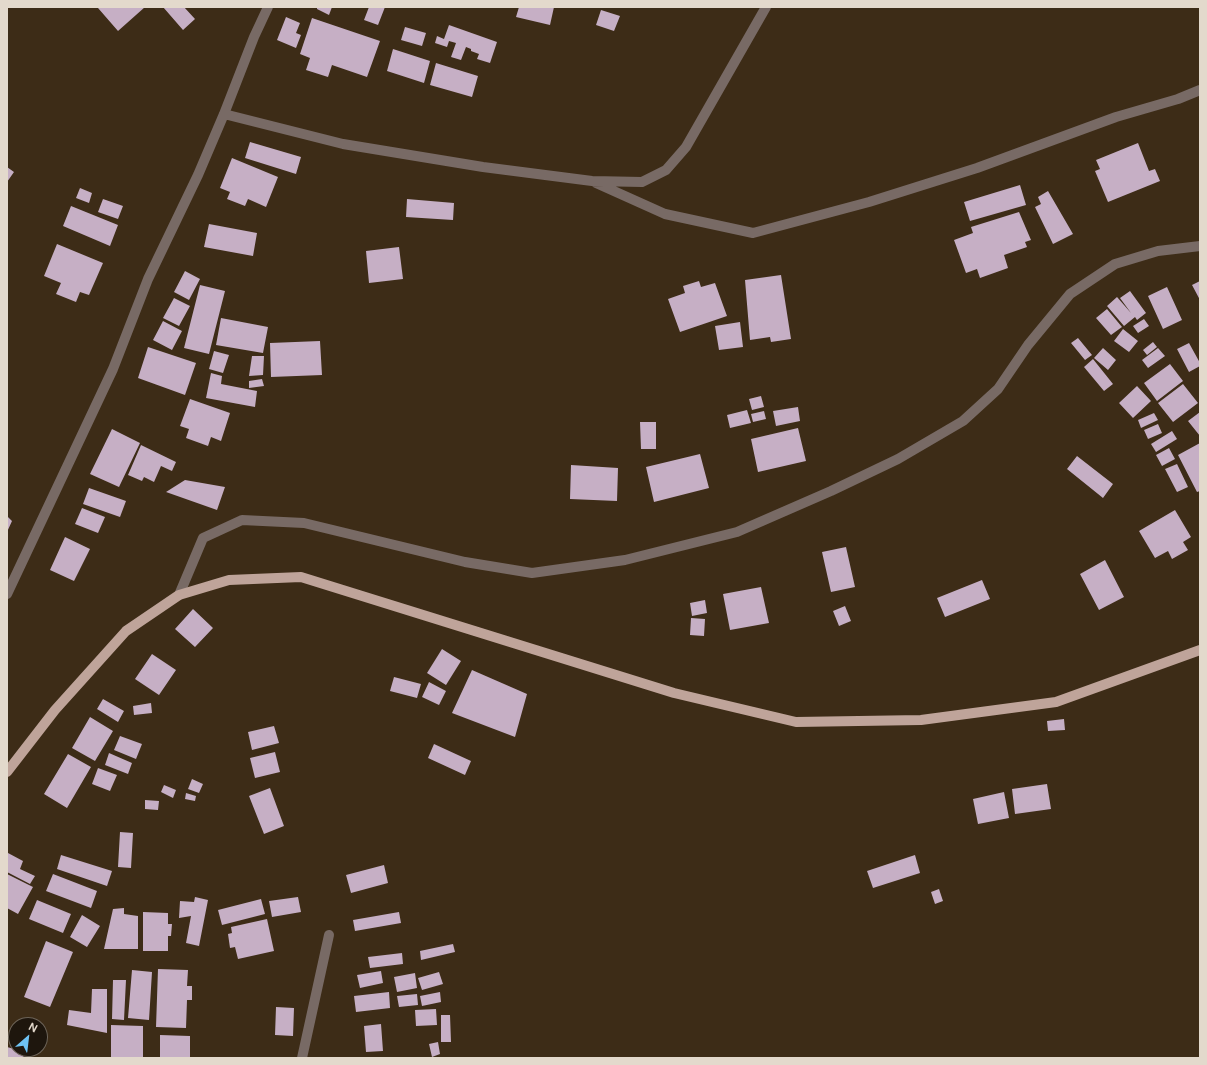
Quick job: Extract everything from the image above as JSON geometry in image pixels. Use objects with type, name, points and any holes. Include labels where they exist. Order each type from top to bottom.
[{"type":"main road","points":[[7,772],[55,710],[126,631],[179,595],[229,580],[301,577],[674,693],[796,722],[921,720],[1056,702],[1200,650]]},
{"type":"street","points":[[7,592],[112,369],[148,279],[198,175],[254,37],[268,7]]},
{"type":"street","points":[[224,114],[343,144],[483,167],[592,182],[642,182],[666,170],[686,147],[766,7]]},
{"type":"street","points":[[592,182],[665,214],[752,233],[869,202],[978,168],[1116,118],[1178,99],[1200,90]]},
{"type":"street","points":[[179,595],[203,538],[242,520],[304,523],[466,562],[532,573],[625,560],[737,532],[831,491],[898,459],[963,421],[998,389],[1028,345],[1070,294],[1115,264],[1158,251],[1200,246]]},
{"type":"street","points":[[302,1058],[329,935]]},
{"type":"building","points":[[145,7],[118,31],[98,8]]},
{"type":"building","points":[[163,7],[184,7],[195,19],[183,30]]},
{"type":"building","points":[[317,7],[332,7],[329,15],[317,9]]},
{"type":"building","points":[[369,7],[385,7],[378,25],[364,20]]},
{"type":"building","points":[[519,7],[554,7],[550,25],[516,17]]},
{"type":"building","points":[[601,10],[620,16],[614,31],[596,25]]},
{"type":"building","points":[[286,17],[300,23],[296,33],[301,35],[296,48],[277,40]]},
{"type":"building","points":[[312,18],[380,41],[367,77],[332,65],[328,77],[306,70],[310,58],[300,54]]},
{"type":"building","points":[[449,25],[497,42],[490,63],[477,59],[479,54],[466,47],[461,60],[451,57],[456,43],[449,41],[447,47],[435,43],[437,36],[444,39]]},
{"type":"building","points":[[405,27],[426,33],[422,46],[401,40]]},
{"type":"building","points":[[393,49],[430,61],[424,83],[387,71]]},
{"type":"building","points":[[436,63],[478,76],[472,97],[430,85]]},
{"type":"building","points":[[250,142],[301,157],[296,174],[245,158]]},
{"type":"building","points":[[1138,143],[1149,171],[1155,169],[1160,181],[1108,202],[1095,171],[1100,169],[1096,160]]},
{"type":"building","points":[[232,158],[278,177],[266,207],[248,199],[245,206],[227,199],[230,192],[220,188]]},
{"type":"building","points":[[7,167],[14,172],[7,182]]},
{"type":"building","points":[[1020,185],[1026,205],[970,221],[964,202]]},
{"type":"building","points":[[80,188],[92,193],[89,203],[76,198]]},
{"type":"building","points":[[1048,191],[1073,234],[1053,244],[1035,207],[1041,204],[1038,197]]},
{"type":"building","points":[[103,199],[123,206],[118,219],[98,212]]},
{"type":"building","points":[[407,199],[454,203],[453,220],[406,217]]},
{"type":"building","points":[[71,206],[118,225],[110,246],[63,226]]},
{"type":"building","points":[[1019,212],[1031,240],[1025,242],[1027,247],[1004,255],[1008,268],[980,278],[977,269],[966,273],[954,240],[973,233],[971,227]]},
{"type":"building","points":[[209,224],[257,233],[253,256],[204,247]]},
{"type":"building","points":[[57,244],[103,263],[89,295],[80,292],[76,302],[56,294],[61,283],[44,276]]},
{"type":"building","points":[[399,247],[403,279],[369,283],[366,251]]},
{"type":"building","points":[[185,271],[200,279],[189,300],[174,292]]},
{"type":"building","points":[[781,275],[791,339],[771,342],[770,337],[750,340],[745,280]]},
{"type":"building","points":[[699,281],[701,287],[715,283],[727,316],[680,332],[668,299],[685,293],[683,286]]},
{"type":"building","points":[[1200,281],[1200,300],[1192,285]]},
{"type":"building","points":[[200,285],[225,291],[209,354],[184,348]]},
{"type":"building","points":[[1167,287],[1182,320],[1163,329],[1148,296]]},
{"type":"building","points":[[1130,291],[1146,313],[1137,320],[1135,317],[1124,326],[1107,306],[1117,297],[1131,313],[1120,298]]},
{"type":"building","points":[[174,298],[190,306],[179,326],[163,318]]},
{"type":"building","points":[[1107,309],[1122,327],[1111,335],[1096,318]]},
{"type":"building","points":[[221,318],[268,327],[263,353],[216,345]]},
{"type":"building","points":[[1144,319],[1149,326],[1138,333],[1133,326]]},
{"type":"building","points":[[163,321],[182,331],[172,350],[153,340]]},
{"type":"building","points":[[740,322],[743,347],[719,350],[715,326]]},
{"type":"building","points":[[1123,329],[1138,341],[1129,352],[1114,341]]},
{"type":"building","points":[[1078,338],[1092,355],[1085,360],[1071,343]]},
{"type":"building","points":[[320,341],[322,375],[271,377],[270,343]]},
{"type":"building","points":[[1153,342],[1157,347],[1147,355],[1143,350]]},
{"type":"building","points":[[1189,343],[1200,363],[1200,366],[1189,372],[1177,349]]},
{"type":"building","points":[[148,347],[196,363],[185,395],[138,378]]},
{"type":"building","points":[[1103,348],[1116,360],[1108,370],[1094,358]]},
{"type":"building","points":[[1158,348],[1165,356],[1148,368],[1142,360]]},
{"type":"building","points":[[214,351],[229,355],[223,373],[209,369]]},
{"type":"building","points":[[252,356],[264,356],[263,375],[249,376]]},
{"type":"building","points":[[1093,359],[1113,384],[1104,391],[1084,367]]},
{"type":"building","points":[[1170,364],[1183,381],[1157,401],[1144,383]]},
{"type":"building","points":[[211,373],[222,376],[221,384],[257,391],[255,407],[206,398]]},
{"type":"building","points":[[262,379],[264,386],[249,388],[249,381]]},
{"type":"building","points":[[1183,384],[1198,403],[1173,422],[1158,403]]},
{"type":"building","points":[[1137,386],[1151,401],[1133,418],[1119,403]]},
{"type":"building","points":[[761,396],[764,407],[752,410],[749,399]]},
{"type":"building","points":[[190,399],[230,413],[221,441],[211,437],[208,446],[186,438],[189,429],[180,426]]},
{"type":"building","points":[[798,407],[800,421],[776,426],[773,411]]},
{"type":"building","points":[[747,410],[751,423],[730,428],[727,415]]},
{"type":"building","points":[[764,411],[766,419],[753,422],[751,414]]},
{"type":"building","points":[[1200,412],[1200,436],[1188,421]]},
{"type":"building","points":[[1154,413],[1158,420],[1141,428],[1138,420]]},
{"type":"building","points":[[640,422],[656,422],[656,449],[641,449]]},
{"type":"building","points":[[1158,424],[1162,433],[1148,439],[1144,430]]},
{"type":"building","points":[[798,428],[806,461],[758,472],[751,439]]},
{"type":"building","points":[[112,429],[140,443],[119,487],[90,474]]},
{"type":"building","points":[[1172,431],[1177,439],[1156,452],[1151,444]]},
{"type":"building","points":[[1200,443],[1200,491],[1197,492],[1178,455]]},
{"type":"building","points":[[141,445],[176,462],[172,471],[161,466],[154,482],[144,477],[142,481],[128,475]]},
{"type":"building","points":[[1169,448],[1175,459],[1162,466],[1156,455]]},
{"type":"building","points":[[700,454],[709,488],[654,502],[646,467]]},
{"type":"building","points":[[1077,456],[1113,484],[1103,498],[1067,469]]},
{"type":"building","points":[[1177,464],[1188,487],[1177,492],[1165,469]]},
{"type":"building","points":[[571,465],[618,468],[617,501],[570,499]]},
{"type":"building","points":[[185,480],[225,487],[217,510],[166,492]]},
{"type":"building","points":[[89,488],[126,501],[120,517],[83,504]]},
{"type":"building","points":[[82,508],[105,517],[98,533],[75,524]]},
{"type":"building","points":[[1175,510],[1191,537],[1183,542],[1188,550],[1172,559],[1168,551],[1155,558],[1139,531]]},
{"type":"building","points":[[7,516],[12,521],[7,532]]},
{"type":"building","points":[[65,537],[90,549],[74,581],[50,570]]},
{"type":"building","points":[[846,547],[855,587],[831,592],[822,552]]},
{"type":"building","points":[[1105,560],[1124,597],[1099,610],[1080,574]]},
{"type":"building","points":[[982,580],[990,599],[945,617],[937,598]]},
{"type":"building","points":[[761,587],[769,623],[730,630],[723,594]]},
{"type":"building","points":[[705,600],[707,613],[692,616],[690,603]]},
{"type":"building","points":[[845,606],[851,621],[839,626],[833,611]]},
{"type":"building","points":[[193,609],[213,628],[195,647],[175,629]]},
{"type":"building","points":[[691,618],[705,619],[704,636],[690,635]]},
{"type":"building","points":[[442,649],[461,661],[446,685],[427,673]]},
{"type":"building","points":[[152,654],[176,670],[159,695],[135,679]]},
{"type":"building","points":[[472,670],[527,694],[515,737],[452,713]]},
{"type":"building","points":[[394,677],[421,684],[417,698],[390,691]]},
{"type":"building","points":[[429,682],[446,691],[439,705],[422,697]]},
{"type":"building","points":[[103,699],[124,711],[118,722],[97,709]]},
{"type":"building","points":[[151,703],[152,713],[134,715],[133,706]]},
{"type":"building","points":[[90,717],[113,731],[95,761],[72,748]]},
{"type":"building","points":[[1064,719],[1065,730],[1048,731],[1047,721]]},
{"type":"building","points":[[274,726],[279,743],[252,750],[248,732]]},
{"type":"building","points":[[120,736],[142,744],[136,759],[114,750]]},
{"type":"building","points":[[434,744],[471,761],[465,775],[428,758]]},
{"type":"building","points":[[275,752],[280,772],[255,778],[250,758]]},
{"type":"building","points":[[109,753],[132,763],[128,774],[105,765]]},
{"type":"building","points":[[68,754],[91,767],[67,808],[44,794]]},
{"type":"building","points":[[98,768],[117,775],[110,791],[92,784]]},
{"type":"building","points":[[192,779],[203,784],[199,793],[188,789]]},
{"type":"building","points":[[1047,784],[1051,809],[1015,814],[1012,789]]},
{"type":"building","points":[[164,785],[176,790],[173,798],[161,792]]},
{"type":"building","points":[[270,788],[284,826],[264,834],[249,796]]},
{"type":"building","points":[[1004,792],[1009,818],[978,824],[973,799]]},
{"type":"building","points":[[186,793],[196,796],[195,801],[185,799]]},
{"type":"building","points":[[145,800],[159,801],[158,810],[145,809]]},
{"type":"building","points":[[120,832],[133,833],[131,868],[118,867]]},
{"type":"building","points":[[8,853],[23,861],[20,869],[35,876],[30,884],[7,872]]},
{"type":"building","points":[[61,855],[112,871],[107,886],[57,869]]},
{"type":"building","points":[[915,855],[920,873],[873,888],[867,871]]},
{"type":"building","points":[[384,865],[388,883],[351,893],[346,875]]},
{"type":"building","points":[[7,874],[33,887],[18,914],[7,908]]},
{"type":"building","points":[[53,874],[97,891],[91,908],[46,891]]},
{"type":"building","points":[[939,889],[943,901],[935,904],[931,892]]},
{"type":"building","points":[[195,897],[208,900],[199,946],[186,943],[191,916],[179,918],[180,901],[194,902]]},
{"type":"building","points":[[298,897],[301,912],[272,917],[269,901]]},
{"type":"building","points":[[261,899],[265,914],[222,925],[218,910]]},
{"type":"building","points":[[37,900],[71,914],[63,933],[29,919]]},
{"type":"building","points":[[124,908],[124,914],[138,916],[138,949],[104,949],[113,909]]},
{"type":"building","points":[[143,912],[168,913],[168,924],[172,924],[171,936],[168,936],[168,951],[143,951]]},
{"type":"building","points":[[399,912],[401,923],[355,931],[353,920]]},
{"type":"building","points":[[82,915],[100,926],[87,947],[70,937]]},
{"type":"building","points":[[267,919],[274,951],[238,959],[235,947],[230,948],[228,934],[232,933],[231,927]]},
{"type":"building","points":[[46,941],[73,952],[50,1007],[24,997]]},
{"type":"building","points":[[453,944],[455,952],[421,960],[420,951]]},
{"type":"building","points":[[402,953],[403,964],[370,968],[368,957]]},
{"type":"building","points":[[158,969],[188,970],[187,986],[192,986],[192,1000],[187,1000],[186,1028],[156,1027]]},
{"type":"building","points":[[132,970],[152,972],[149,1020],[128,1018]]},
{"type":"building","points":[[381,971],[383,983],[360,988],[357,975]]},
{"type":"building","points":[[439,972],[443,984],[422,990],[418,978]]},
{"type":"building","points":[[415,973],[417,988],[397,992],[394,977]]},
{"type":"building","points":[[113,980],[126,980],[124,1020],[112,1019]]},
{"type":"building","points":[[92,989],[107,989],[107,1033],[67,1025],[69,1010],[91,1013]]},
{"type":"building","points":[[389,992],[390,1008],[356,1012],[354,996]]},
{"type":"building","points":[[440,992],[441,1002],[422,1006],[420,996]]},
{"type":"building","points":[[417,994],[418,1005],[399,1007],[397,996]]},
{"type":"building","points":[[276,1007],[294,1008],[293,1036],[275,1035]]},
{"type":"building","points":[[436,1009],[437,1025],[416,1026],[415,1010]]},
{"type":"building","points":[[441,1015],[450,1015],[451,1042],[441,1042]]},
{"type":"building","points":[[381,1024],[383,1051],[366,1052],[364,1026]]},
{"type":"building","points":[[111,1025],[143,1026],[143,1058],[111,1058]]},
{"type":"building","points":[[160,1035],[190,1036],[190,1058],[160,1058]]},
{"type":"building","points":[[438,1042],[440,1054],[432,1057],[429,1044]]},
{"type":"building","points":[[7,1047],[8,1057],[23,1057],[23,1058],[7,1058]]}]
